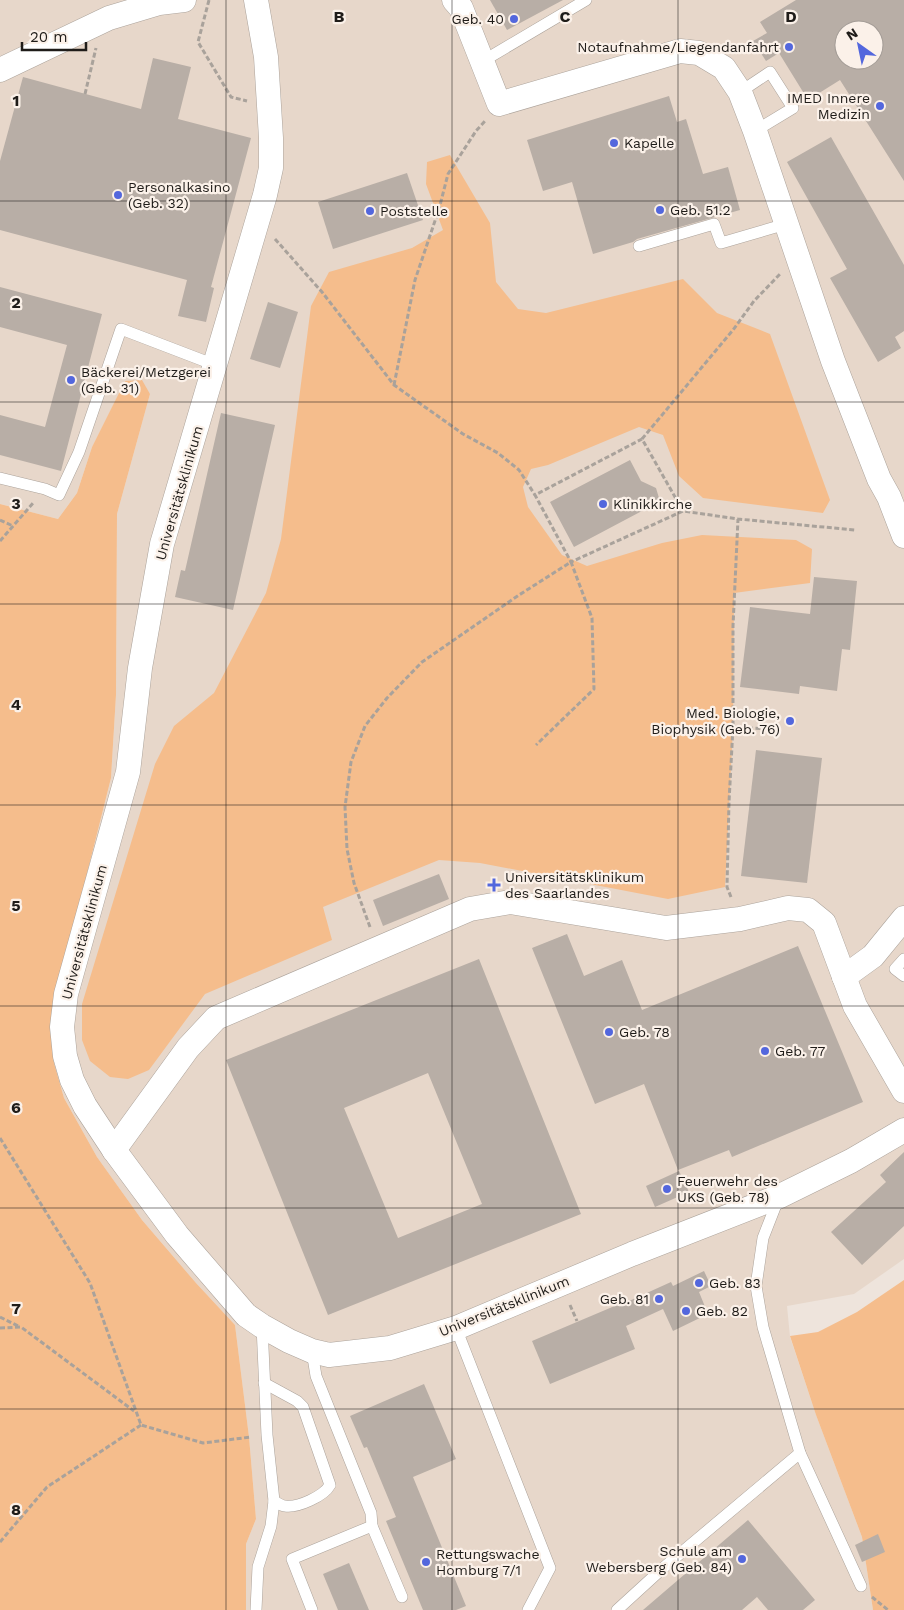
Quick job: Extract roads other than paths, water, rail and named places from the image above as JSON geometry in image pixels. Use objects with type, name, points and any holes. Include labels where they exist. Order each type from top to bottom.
[{"type":"street","points":[[1,67],[102,21],[159,4],[184,0]]},
{"type":"street","name":"Universitätsklinikum","points":[[256,0],[266,57],[272,138],[271,168],[216,365],[162,544],[140,668],[128,772],[66,994],[62,1028],[65,1056],[72,1080],[86,1106],[114,1150],[178,1235],[262,1335],[289,1341],[312,1351],[329,1355],[390,1348],[456,1328],[632,1254],[780,1196],[851,1161],[904,1130]]},
{"type":"street","points":[[454,0],[461,8],[499,104],[680,51],[699,53],[724,68],[740,92],[833,361],[879,479],[896,499],[904,536]]},
{"type":"street","points":[[114,1150],[188,1048],[216,1018],[470,909],[510,902],[666,928],[740,918],[788,908],[808,910],[824,923],[855,1006],[904,1091]]},
{"type":"street","points":[[844,977],[873,956],[904,918]]},
{"type":"lane","points":[[483,61],[586,0]]},
{"type":"lane","points":[[740,92],[770,72],[793,108],[757,140]]},
{"type":"lane","points":[[639,246],[714,224],[721,243],[786,224]]},
{"type":"lane","points":[[0,478],[45,489],[59,495],[80,452],[121,329],[216,365]]},
{"type":"lane","points":[[904,959],[895,968],[904,976]]},
{"type":"lane","points":[[780,1196],[763,1238],[756,1286],[763,1327],[800,1453],[861,1586]]},
{"type":"lane","points":[[456,1328],[550,1568],[528,1610]]},
{"type":"lane","points":[[256,1610],[258,1566],[271,1526],[274,1501],[267,1436],[262,1335]]},
{"type":"lane","points":[[312,1351],[316,1376],[371,1513],[372,1526],[402,1597]]},
{"type":"lane","points":[[264,1383],[298,1401],[303,1408],[330,1485],[320,1496],[290,1506],[282,1506],[274,1501]]},
{"type":"lane","points":[[616,1610],[800,1453]]},
{"type":"lane","points":[[312,1610],[292,1559],[372,1526]]},
{"type":"place","name":"Geb. 40","points":[[514,19]]},
{"type":"place","name":"Notaufnahme/Liegendanfahrt","points":[[789,47]]},
{"type":"place","name":"IMED Innere Medizin","points":[[880,106]]},
{"type":"place","name":"Kapelle","points":[[614,143]]},
{"type":"place","name":"Personalkasino (Geb. 32)","points":[[118,195]]},
{"type":"place","name":"Geb. 51.2","points":[[660,210]]},
{"type":"place","name":"Poststelle","points":[[370,211]]},
{"type":"place","name":"Bäckerei/Metzgerei (Geb. 31)","points":[[71,380]]},
{"type":"place","name":"Klinikkirche","points":[[603,504]]},
{"type":"place","name":"Med. Biologie, Biophysik (Geb. 76)","points":[[790,721]]},
{"type":"place","name":"Universitätsklinikum des Saarlandes","points":[[494,885]]},
{"type":"place","name":"Geb. 78","points":[[609,1032]]},
{"type":"place","name":"Geb. 77","points":[[765,1051]]},
{"type":"place","name":"Feuerwehr des UKS (Geb. 78)","points":[[667,1189]]},
{"type":"place","name":"Geb. 83","points":[[699,1283]]},
{"type":"place","name":"Geb. 81","points":[[659,1299]]},
{"type":"place","name":"Geb. 82","points":[[686,1311]]},
{"type":"place","name":"Schule am Webersberg (Geb. 84)","points":[[742,1559]]},
{"type":"place","name":"Rettungswache Homburg 7/1","points":[[426,1562]]}]
